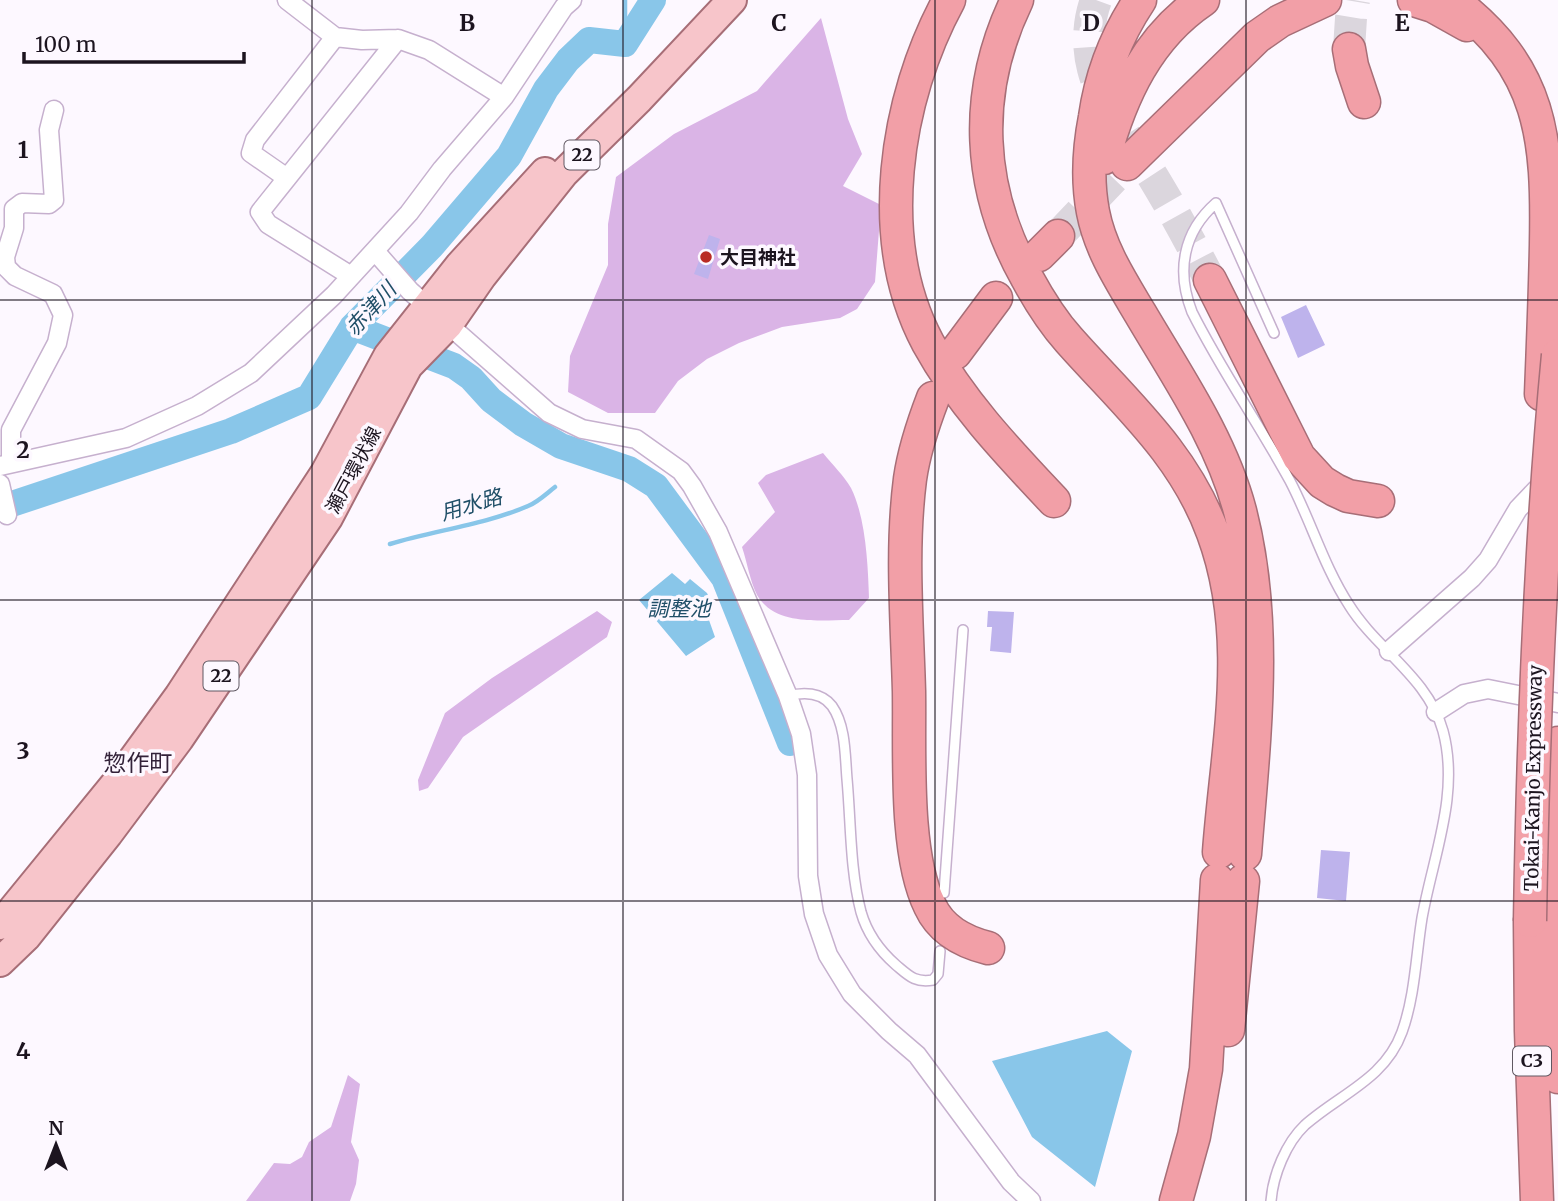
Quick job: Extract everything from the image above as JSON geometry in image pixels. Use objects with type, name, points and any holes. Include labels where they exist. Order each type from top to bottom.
[{"type":"highway","points":[[948,0],[916,76],[902,136],[898,177],[898,226],[903,273],[917,320],[958,391],[978,418],[1054,501]]},
{"type":"highway","points":[[1017,0],[1005,29],[987,104],[986,156],[994,200],[1009,244],[1051,317],[1067,338],[1146,422],[1177,462],[1202,506],[1222,558],[1233,612],[1236,663],[1229,1021],[1217,1107],[1194,1201]]},
{"type":"highway","points":[[991,81],[1011,36],[1035,0]]},
{"type":"highway","points":[[1140,0],[1118,38],[1109,61],[1092,131],[1090,194],[1095,221],[1106,252],[1212,437],[1239,507],[1252,572],[1257,638],[1255,730],[1231,867],[1195,1136],[1176,1201]]},
{"type":"highway","points":[[1106,252],[1099,213],[1099,187],[1118,113],[1151,50],[1178,20],[1203,0]]},
{"type":"highway","points":[[1127,164],[1257,37],[1305,7],[1325,0]]},
{"type":"highway","points":[[1414,0],[1433,6],[1465,23],[1484,37],[1520,76]]},
{"type":"highway","points":[[1452,0],[1482,24],[1520,76],[1537,114],[1545,156],[1547,210],[1536,517],[1536,666]]},
{"type":"highway","points":[[1349,49],[1364,102]]},
{"type":"highway","points":[[1210,280],[1299,457],[1322,482],[1335,490],[1348,496],[1378,501]]},
{"type":"highway","points":[[955,353],[981,315],[996,299]]},
{"type":"highway","name":"Tokai-Kanjo Expressway","points":[[1558,355],[1546,489],[1536,666],[1543,921],[1558,1077]]},
{"type":"highway","points":[[933,398],[916,450],[907,512],[906,586],[913,829],[919,876],[930,907],[938,919],[961,938],[988,948]]},
{"type":"highway","name":"Tokai-Kanjo Expressway","points":[[1538,1201],[1532,1059],[1558,743]]},
{"type":"main road","name":"瀬戸環状線","points":[[0,925],[115,785],[179,696],[426,318],[513,205],[631,88],[713,0]]},
{"type":"main road","name":"瀬戸環状線","points":[[426,318],[482,276],[564,173],[639,99],[732,0]]},
{"type":"main road","name":"瀬戸環状線","points":[[0,962],[26,937],[179,739],[328,518],[398,361]]},
{"type":"street","points":[[287,0],[335,37],[362,40],[398,39],[429,50],[504,97]]},
{"type":"street","points":[[54,110],[49,130],[54,200],[48,204],[22,203],[14,209],[14,228],[5,257],[6,267],[15,276],[52,294],[63,315],[57,343],[12,430],[5,465],[126,438],[197,406],[251,373],[334,295],[409,213],[471,133],[504,97],[564,7],[572,0]]},
{"type":"street","points":[[286,178],[251,153],[255,140],[335,37]]},
{"type":"street","points":[[351,276],[268,224],[260,212],[398,39]]},
{"type":"street","points":[[375,251],[426,318],[549,413],[582,429],[636,439],[681,471],[718,533],[788,696],[801,734],[807,775],[808,876],[814,914],[828,956],[852,994],[917,1055],[1011,1182],[1031,1201]]},
{"type":"street","points":[[0,484],[7,515]]},
{"type":"street","points":[[1389,651],[1472,578],[1488,559],[1518,509],[1537,489]]},
{"type":"street","points":[[1436,712],[1464,694],[1488,689],[1558,703]]},
{"type":"lane","points":[[1271,1201],[1280,1164],[1302,1128],[1367,1081],[1387,1061],[1402,1034],[1449,788],[1446,747],[1436,712],[1419,685],[1364,625],[1339,590],[1295,490],[1201,331],[1186,298],[1182,268],[1188,241],[1204,214],[1216,203],[1274,333]]},
{"type":"lane","points":[[944,893],[963,630]]},
{"type":"lane","points":[[788,696],[807,693],[825,699],[832,706],[839,723],[844,747],[856,888],[862,915],[871,936],[884,954],[912,980],[933,980],[938,974],[940,951]]},
{"type":"shaded area","points":[[821,18],[848,119],[862,154],[843,186],[881,205],[875,282],[857,309],[840,318],[782,327],[739,343],[707,359],[678,381],[655,413],[608,413],[568,392],[570,356],[608,265],[608,224],[616,177],[674,134],[757,91]]},
{"type":"shaded area","points":[[823,453],[851,488],[863,528],[869,598],[849,620],[798,619],[775,612],[757,595],[742,547],[775,512],[758,483],[766,475]]},
{"type":"shaded area","points":[[597,611],[612,622],[607,637],[463,737],[428,788],[419,791],[418,780],[445,713],[492,678]]},
{"type":"shaded area","points":[[348,1075],[360,1084],[351,1142],[359,1160],[356,1184],[350,1201],[246,1201],[274,1163],[290,1164],[302,1157],[309,1142],[331,1127]]},
{"type":"water","name":"調整池","points":[[672,573],[685,584],[690,579],[707,593],[711,602],[704,606],[715,637],[686,656],[639,600]]},
{"type":"water","points":[[1107,1031],[1132,1051],[1095,1187],[1032,1137],[992,1061]]},
{"type":"building","name":"大目神社","points":[[709,235],[720,239],[708,279],[694,274]]},
{"type":"building","points":[[1306,305],[1325,345],[1298,358],[1281,317]]},
{"type":"building","points":[[988,611],[1014,612],[1011,653],[990,651],[992,627],[987,627]]},
{"type":"building","points":[[1321,850],[1350,852],[1346,901],[1317,898]]},
{"type":"waterway","points":[[625,0],[625,44]]},
{"type":"waterway","name":"赤津川","points":[[0,508],[231,431],[309,397],[352,327],[432,246],[509,156],[546,89],[568,60],[589,40],[625,44],[653,0]]},
{"type":"waterway","points":[[352,327],[454,366],[471,378],[491,400],[523,424],[561,446],[629,469],[656,486],[724,578],[790,743]]},
{"type":"waterway","name":"用水路","points":[[390,544],[511,513],[535,502],[555,487]]},
{"type":"tunnel","points":[[1096,0],[1091,17],[1089,43],[1097,83],[1110,111],[1153,177],[1210,280]]},
{"type":"tunnel","points":[[1349,49],[1354,0]]},
{"type":"tunnel","points":[[1058,236],[1127,164]]},
{"type":"place","name":"大目神社","points":[[706,257]]},
{"type":"district","name":"惣作町","points":[[138,763]]}]
